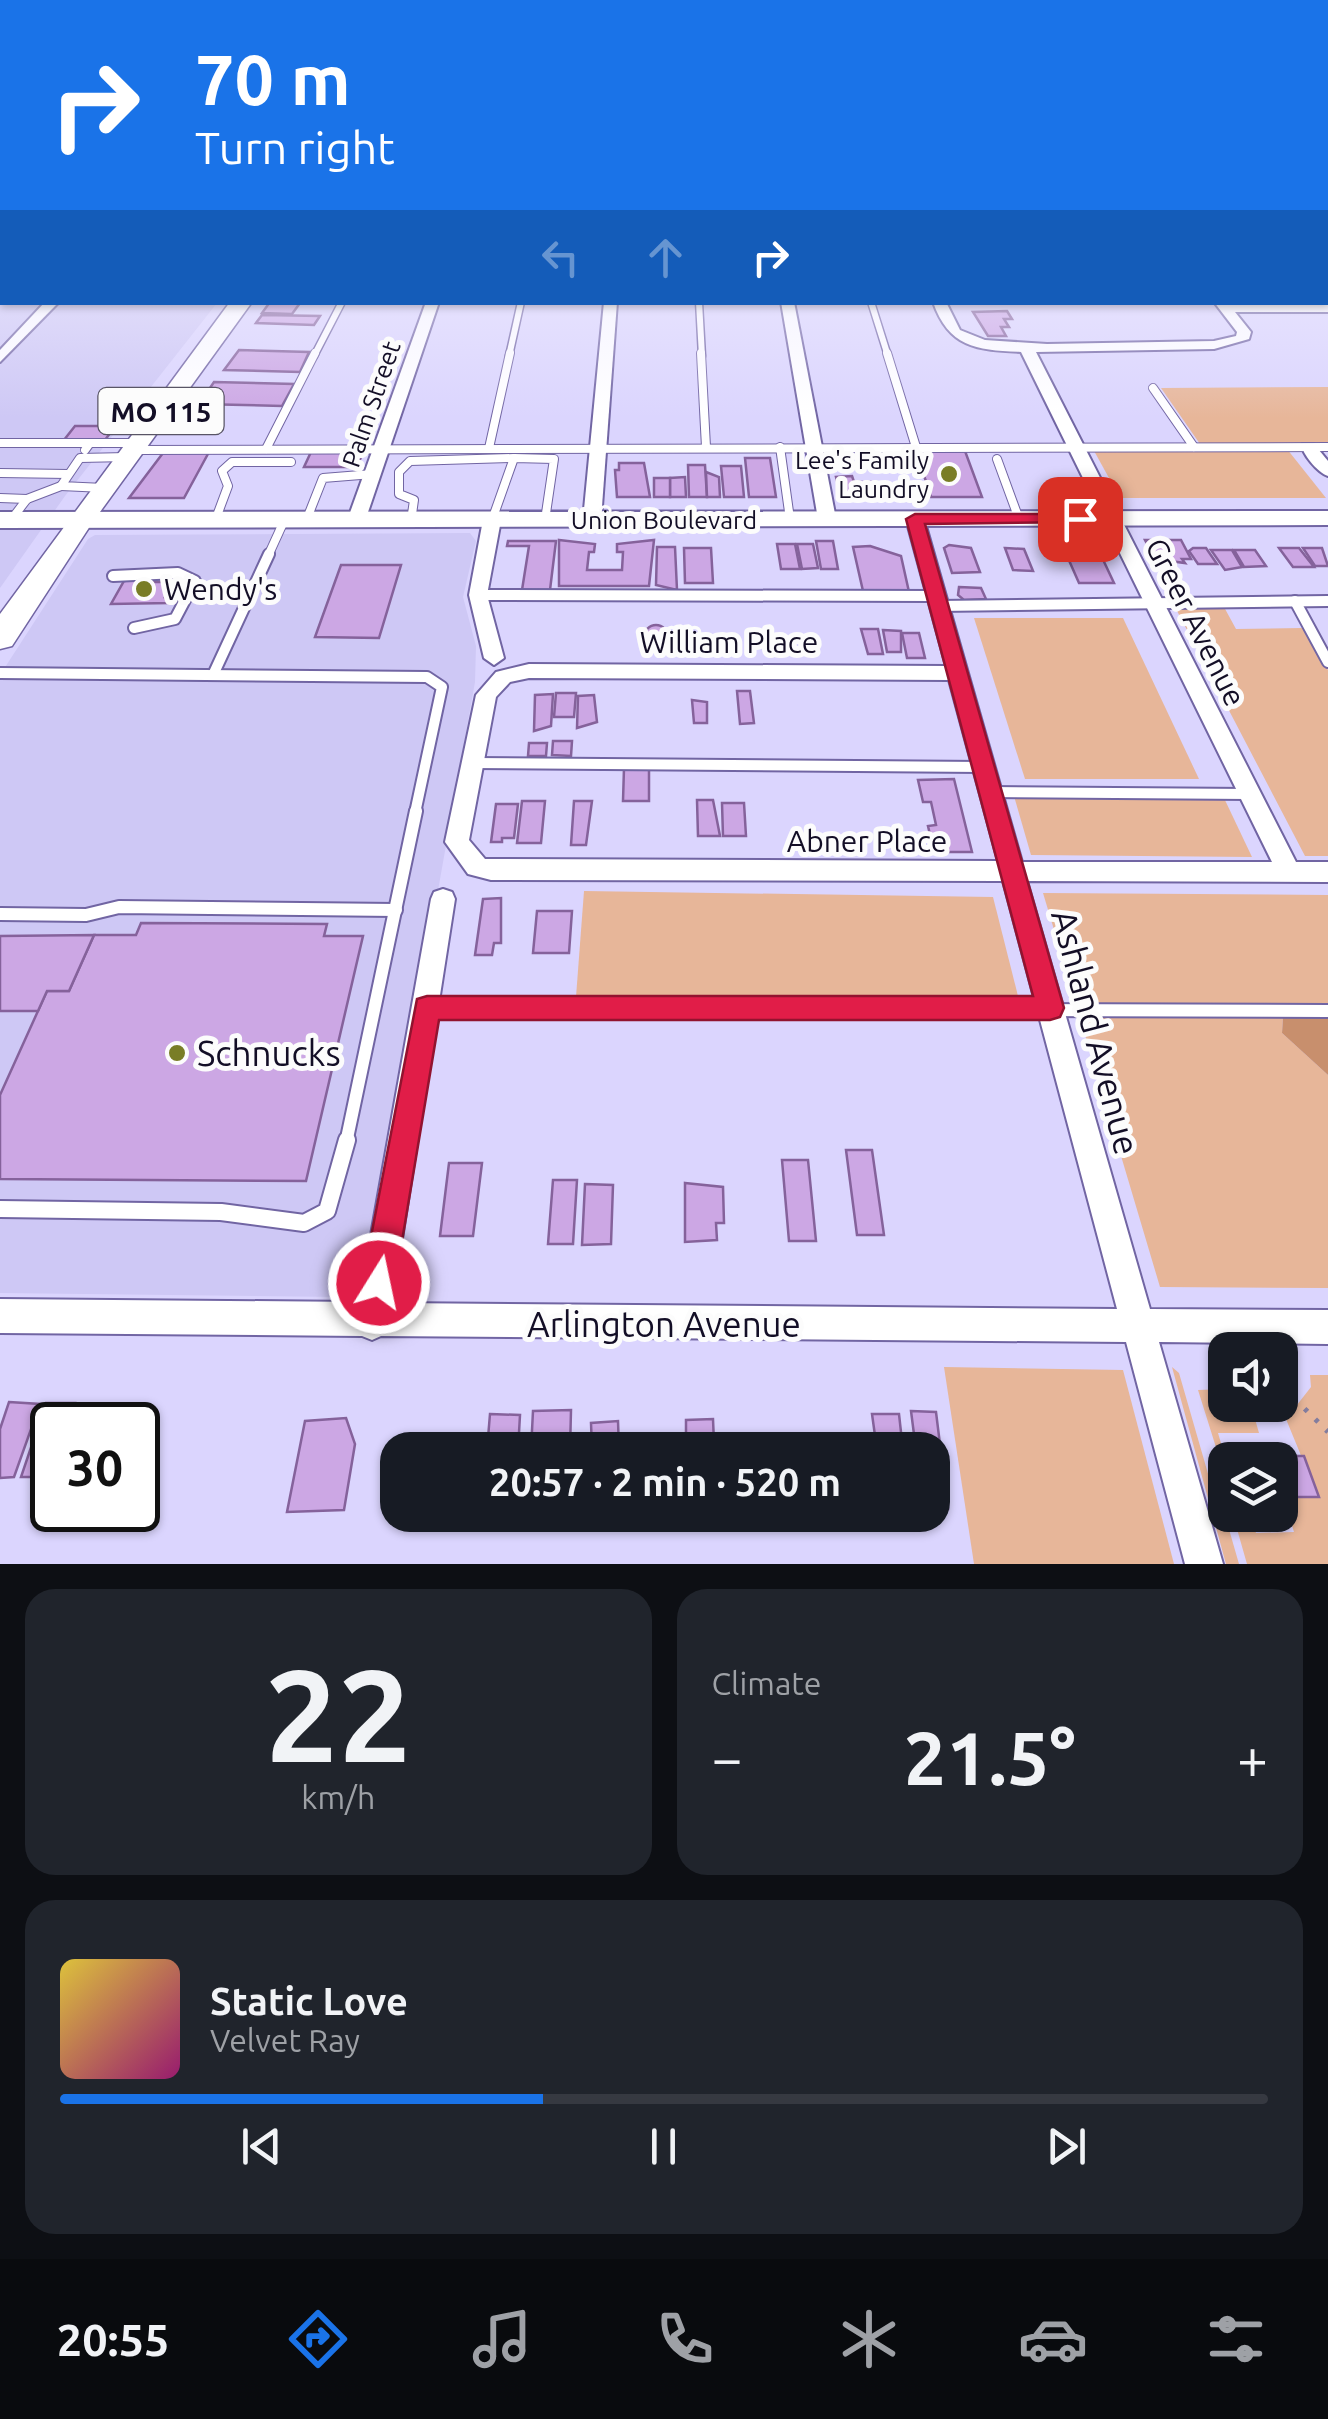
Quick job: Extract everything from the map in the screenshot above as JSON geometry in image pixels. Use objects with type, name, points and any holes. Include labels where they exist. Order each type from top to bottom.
[{"type":"main road","name":"MO 115","points":[[0,638],[80,520],[240,305]]},
{"type":"main road","name":"Union Boulevard","points":[[6,497],[80,520],[1328,518]]},
{"type":"street","points":[[0,358],[50,305]]},
{"type":"street","name":"Palm Street","points":[[356,522],[432,305]]},
{"type":"street","points":[[592,520],[611,305]]},
{"type":"street","points":[[788,305],[827,519]]},
{"type":"street","points":[[940,305],[950,328],[964,338],[983,344],[1026,346],[1214,345],[1242,338],[1244,332],[1223,305]]},
{"type":"street","points":[[1223,305],[1328,308]]},
{"type":"street","name":"Greer Avenue","points":[[1026,346],[1289,872]]},
{"type":"street","points":[[1308,447],[1328,471]]},
{"type":"street","name":"Ashland Avenue","points":[[915,519],[1204,1564]]},
{"type":"street","points":[[473,763],[486,695],[499,668],[478,595],[492,520]]},
{"type":"street","name":"William Place","points":[[499,668],[955,673]]},
{"type":"street","name":"Abner Place","points":[[473,763],[457,842],[470,860],[491,870],[1328,872]]},
{"type":"street","points":[[372,1323],[443,899]]},
{"type":"street","name":"Arlington Avenue","points":[[0,1316],[372,1323],[1328,1327]]},
{"type":"lane","points":[[266,449],[340,305]]},
{"type":"lane","points":[[489,448],[520,305]]},
{"type":"lane","points":[[699,305],[706,447]]},
{"type":"lane","points":[[872,305],[916,447]]},
{"type":"lane","points":[[1153,388],[1194,447]]},
{"type":"lane","points":[[0,444],[90,444],[132,450]]},
{"type":"lane","points":[[61,486],[90,444]]},
{"type":"lane","points":[[780,447],[790,520]]},
{"type":"lane","points":[[80,458],[132,450],[1328,447]]},
{"type":"lane","points":[[492,520],[514,458]]},
{"type":"lane","points":[[411,521],[414,500],[399,494],[400,472],[410,460],[514,458],[554,459],[545,520]]},
{"type":"lane","points":[[998,459],[1019,519]]},
{"type":"lane","points":[[215,521],[228,486],[222,471],[232,462],[291,462]]},
{"type":"lane","points":[[0,473],[6,497]]},
{"type":"lane","points":[[6,497],[29,481],[68,474]]},
{"type":"lane","points":[[213,675],[295,521],[323,478],[373,474]]},
{"type":"lane","points":[[6,497],[29,481]]},
{"type":"lane","points":[[6,497],[27,499],[61,486],[104,488]]},
{"type":"lane","points":[[6,497],[27,499]]},
{"type":"lane","points":[[113,576],[178,573],[196,581],[175,618],[134,628]]},
{"type":"lane","points":[[478,595],[1328,601]]},
{"type":"lane","points":[[1295,602],[1328,662]]},
{"type":"lane","points":[[0,673],[427,677],[442,687],[336,1190],[328,1211],[304,1223],[286,1224],[220,1212],[0,1209]]},
{"type":"lane","points":[[473,763],[986,779],[1249,794]]},
{"type":"lane","points":[[0,914],[86,915],[119,906],[396,910]]},
{"type":"lane","points":[[427,1008],[1328,1011]]},
{"type":"path","points":[[1298,1407],[1328,1432]]},
{"type":"shaded area","points":[[0,305],[215,305],[65,496],[0,588]]},
{"type":"shaded area","points":[[1328,387],[1328,444],[1200,444],[1161,388]]},
{"type":"shaded area","points":[[1093,449],[1287,449],[1326,498],[1120,498]]},
{"type":"shaded area","points":[[470,533],[476,541],[463,597],[476,646],[475,682],[368,1285],[340,1297],[0,1293],[0,675],[88,539],[95,535]]},
{"type":"shaded area","points":[[1175,607],[1224,607],[1236,629],[1302,628],[1328,670],[1328,856],[1305,856]]},
{"type":"shaded area","points":[[974,618],[1123,618],[1199,779],[1025,779]]},
{"type":"shaded area","points":[[1014,796],[1224,798],[1252,857],[1031,855]]},
{"type":"shaded area","points":[[584,891],[993,897],[1020,1004],[576,997]]},
{"type":"shaded area","points":[[1043,893],[1328,895],[1328,1005],[1076,1003]]},
{"type":"shaded area","points":[[1283,1017],[1282,1033],[1328,1075],[1328,1288],[1160,1287],[1080,1018]]},
{"type":"shaded area","points":[[1283,1017],[1328,1018],[1328,1075],[1282,1033]]},
{"type":"shaded area","points":[[944,1367],[1123,1370],[1174,1564],[974,1564]]},
{"type":"shaded area","points":[[1172,1367],[1179,1373],[1208,1474],[1208,1498]]},
{"type":"shaded area","points":[[1310,1375],[1328,1375],[1328,1564],[1247,1564],[1238,1532],[1298,1532],[1298,1497],[1318,1497],[1287,1422],[1298,1422],[1298,1404],[1311,1387]]},
{"type":"shaded area","points":[[1198,1390],[1208,1390],[1208,1422]]},
{"type":"shaded area","points":[[1208,1422],[1256,1422],[1259,1433],[1218,1433],[1221,1442],[1214,1442]]},
{"type":"shaded area","points":[[1217,1532],[1230,1532],[1239,1564],[1226,1564]]},
{"type":"building","points":[[268,305],[299,305],[292,314],[262,313]]},
{"type":"building","points":[[1007,311],[1012,319],[1004,319],[1009,327],[1001,327],[1006,336],[988,336],[973,312]]},
{"type":"building","points":[[262,315],[320,316],[314,325],[256,323]]},
{"type":"building","points":[[239,350],[309,352],[300,372],[224,370]]},
{"type":"building","points":[[214,382],[294,384],[282,406],[199,404]]},
{"type":"building","points":[[75,426],[114,428],[105,440],[64,440]]},
{"type":"building","name":"Lee's Family Laundry","points":[[916,451],[965,451],[982,497],[931,497]]},
{"type":"building","points":[[209,452],[184,498],[129,498],[163,453]]},
{"type":"building","points":[[311,452],[363,452],[357,467],[304,467]]},
{"type":"building","points":[[745,458],[770,458],[776,497],[749,497]]},
{"type":"building","points":[[619,463],[644,463],[650,497],[617,497],[615,470],[619,470]]},
{"type":"building","points":[[688,465],[705,465],[707,497],[689,497]]},
{"type":"building","points":[[721,466],[741,466],[744,497],[724,497]]},
{"type":"building","points":[[706,472],[719,477],[720,497],[707,497]]},
{"type":"building","points":[[852,476],[854,482],[877,482],[882,496],[841,497],[836,477]]},
{"type":"building","points":[[685,477],[686,497],[670,497],[670,478]]},
{"type":"building","points":[[654,478],[670,478],[670,497],[654,497]]},
{"type":"building","points":[[559,540],[595,544],[594,552],[589,552],[587,570],[622,570],[623,552],[617,552],[617,544],[654,540],[649,586],[559,586]]},
{"type":"building","points":[[1145,540],[1181,540],[1191,559],[1182,559],[1185,563],[1155,559]]},
{"type":"building","points":[[508,541],[556,541],[550,590],[522,590],[529,546],[507,546]]},
{"type":"building","points":[[816,541],[833,541],[838,569],[821,569]]},
{"type":"building","points":[[777,544],[795,544],[800,569],[781,569]]},
{"type":"building","points":[[797,544],[813,544],[818,568],[802,569]]},
{"type":"building","points":[[870,546],[901,556],[909,592],[863,591],[853,547]]},
{"type":"building","points":[[657,547],[675,547],[677,590],[656,585]]},
{"type":"building","points":[[684,548],[711,548],[713,583],[685,583]]},
{"type":"building","points":[[944,548],[971,548],[980,572],[952,573]]},
{"type":"building","points":[[1005,548],[1024,549],[1033,571],[1013,570]]},
{"type":"building","points":[[1206,548],[1217,564],[1198,564],[1189,551]]},
{"type":"building","points":[[1279,548],[1299,548],[1314,567],[1293,567]]},
{"type":"building","points":[[1303,548],[1322,548],[1328,566],[1315,566]]},
{"type":"building","points":[[1064,549],[1098,549],[1114,583],[1079,583]]},
{"type":"building","points":[[1211,550],[1232,550],[1242,567],[1225,570]]},
{"type":"building","points":[[1234,550],[1255,550],[1266,566],[1244,567]]},
{"type":"building","points":[[341,565],[401,565],[379,638],[315,637]]},
{"type":"building","name":"Wendy's","points":[[153,578],[150,582],[172,582],[165,597],[174,597],[170,603],[111,604],[124,581]]},
{"type":"building","points":[[959,587],[981,588],[986,599],[964,600],[958,595]]},
{"type":"building","points":[[656,625],[668,637],[656,649],[644,637]]},
{"type":"building","points":[[861,629],[878,629],[883,654],[868,654]]},
{"type":"building","points":[[883,630],[901,631],[901,652],[887,652]]},
{"type":"building","points":[[902,633],[919,633],[925,658],[907,658]]},
{"type":"building","points":[[737,691],[750,691],[754,723],[740,724]]},
{"type":"building","points":[[556,693],[576,693],[574,717],[554,717]]},
{"type":"building","points":[[553,694],[551,726],[534,731],[535,695]]},
{"type":"building","points":[[594,695],[597,722],[577,728],[578,696]]},
{"type":"building","points":[[692,700],[707,702],[707,723],[694,723]]},
{"type":"building","points":[[553,741],[572,741],[571,756],[552,755]]},
{"type":"building","points":[[529,743],[547,743],[546,756],[528,756]]},
{"type":"building","points":[[624,768],[649,768],[649,801],[623,801]]},
{"type":"building","points":[[954,779],[972,852],[934,852],[928,826],[936,825],[931,802],[923,802],[918,780]]},
{"type":"building","points":[[697,800],[713,800],[720,836],[698,836]]},
{"type":"building","points":[[522,801],[545,801],[541,843],[517,843]]},
{"type":"building","points":[[574,801],[592,801],[586,845],[571,845]]},
{"type":"building","points":[[722,803],[744,803],[746,836],[723,836]]},
{"type":"building","points":[[496,804],[518,804],[514,838],[502,838],[502,842],[491,842]]},
{"type":"building","points":[[501,898],[501,943],[494,943],[492,955],[475,955],[483,899]]},
{"type":"building","points":[[537,911],[572,911],[569,953],[533,953]]},
{"type":"building","name":"Schnucks","points":[[141,923],[327,924],[324,936],[363,936],[306,1181],[0,1179],[0,1095],[47,991],[69,991],[94,935],[136,935]]},
{"type":"building","points":[[94,935],[69,991],[47,991],[38,1011],[0,1011],[0,936]]},
{"type":"building","points":[[846,1150],[872,1150],[884,1235],[857,1235]]},
{"type":"building","points":[[782,1160],[808,1160],[816,1241],[789,1241]]},
{"type":"building","points":[[449,1163],[482,1163],[473,1236],[440,1236]]},
{"type":"building","points":[[553,1180],[577,1180],[573,1244],[548,1244]]},
{"type":"building","points":[[685,1183],[723,1187],[724,1223],[716,1223],[717,1240],[685,1242]]},
{"type":"building","points":[[585,1184],[613,1185],[611,1244],[582,1245]]},
{"type":"building","points":[[9,1402],[30,1403],[30,1432],[14,1477],[0,1478],[0,1429]]},
{"type":"building","points":[[571,1410],[570,1432],[532,1432],[533,1411]]},
{"type":"building","points":[[911,1411],[936,1412],[938,1432],[914,1432]]},
{"type":"building","points":[[490,1414],[520,1415],[519,1432],[488,1432]]},
{"type":"building","points":[[872,1414],[899,1414],[901,1432],[874,1432]]},
{"type":"building","points":[[346,1418],[355,1444],[344,1510],[287,1512],[305,1421]]},
{"type":"building","points":[[713,1419],[714,1432],[686,1432],[686,1420]]},
{"type":"building","points":[[618,1421],[618,1432],[591,1432],[591,1423]]},
{"type":"building","points":[[30,1450],[30,1477],[21,1477]]},
{"type":"building","points":[[1298,1456],[1304,1456],[1319,1497],[1298,1497]]},
{"type":"place","name":"Lee's Family Laundry","points":[[949,474]]},
{"type":"place","name":"Wendy's","points":[[144,589]]},
{"type":"place","name":"Schnucks","points":[[177,1053]]},
{"type":"route","points":[[379,1283],[427,1008],[1050,1008],[915,519],[1080,519]]}]
